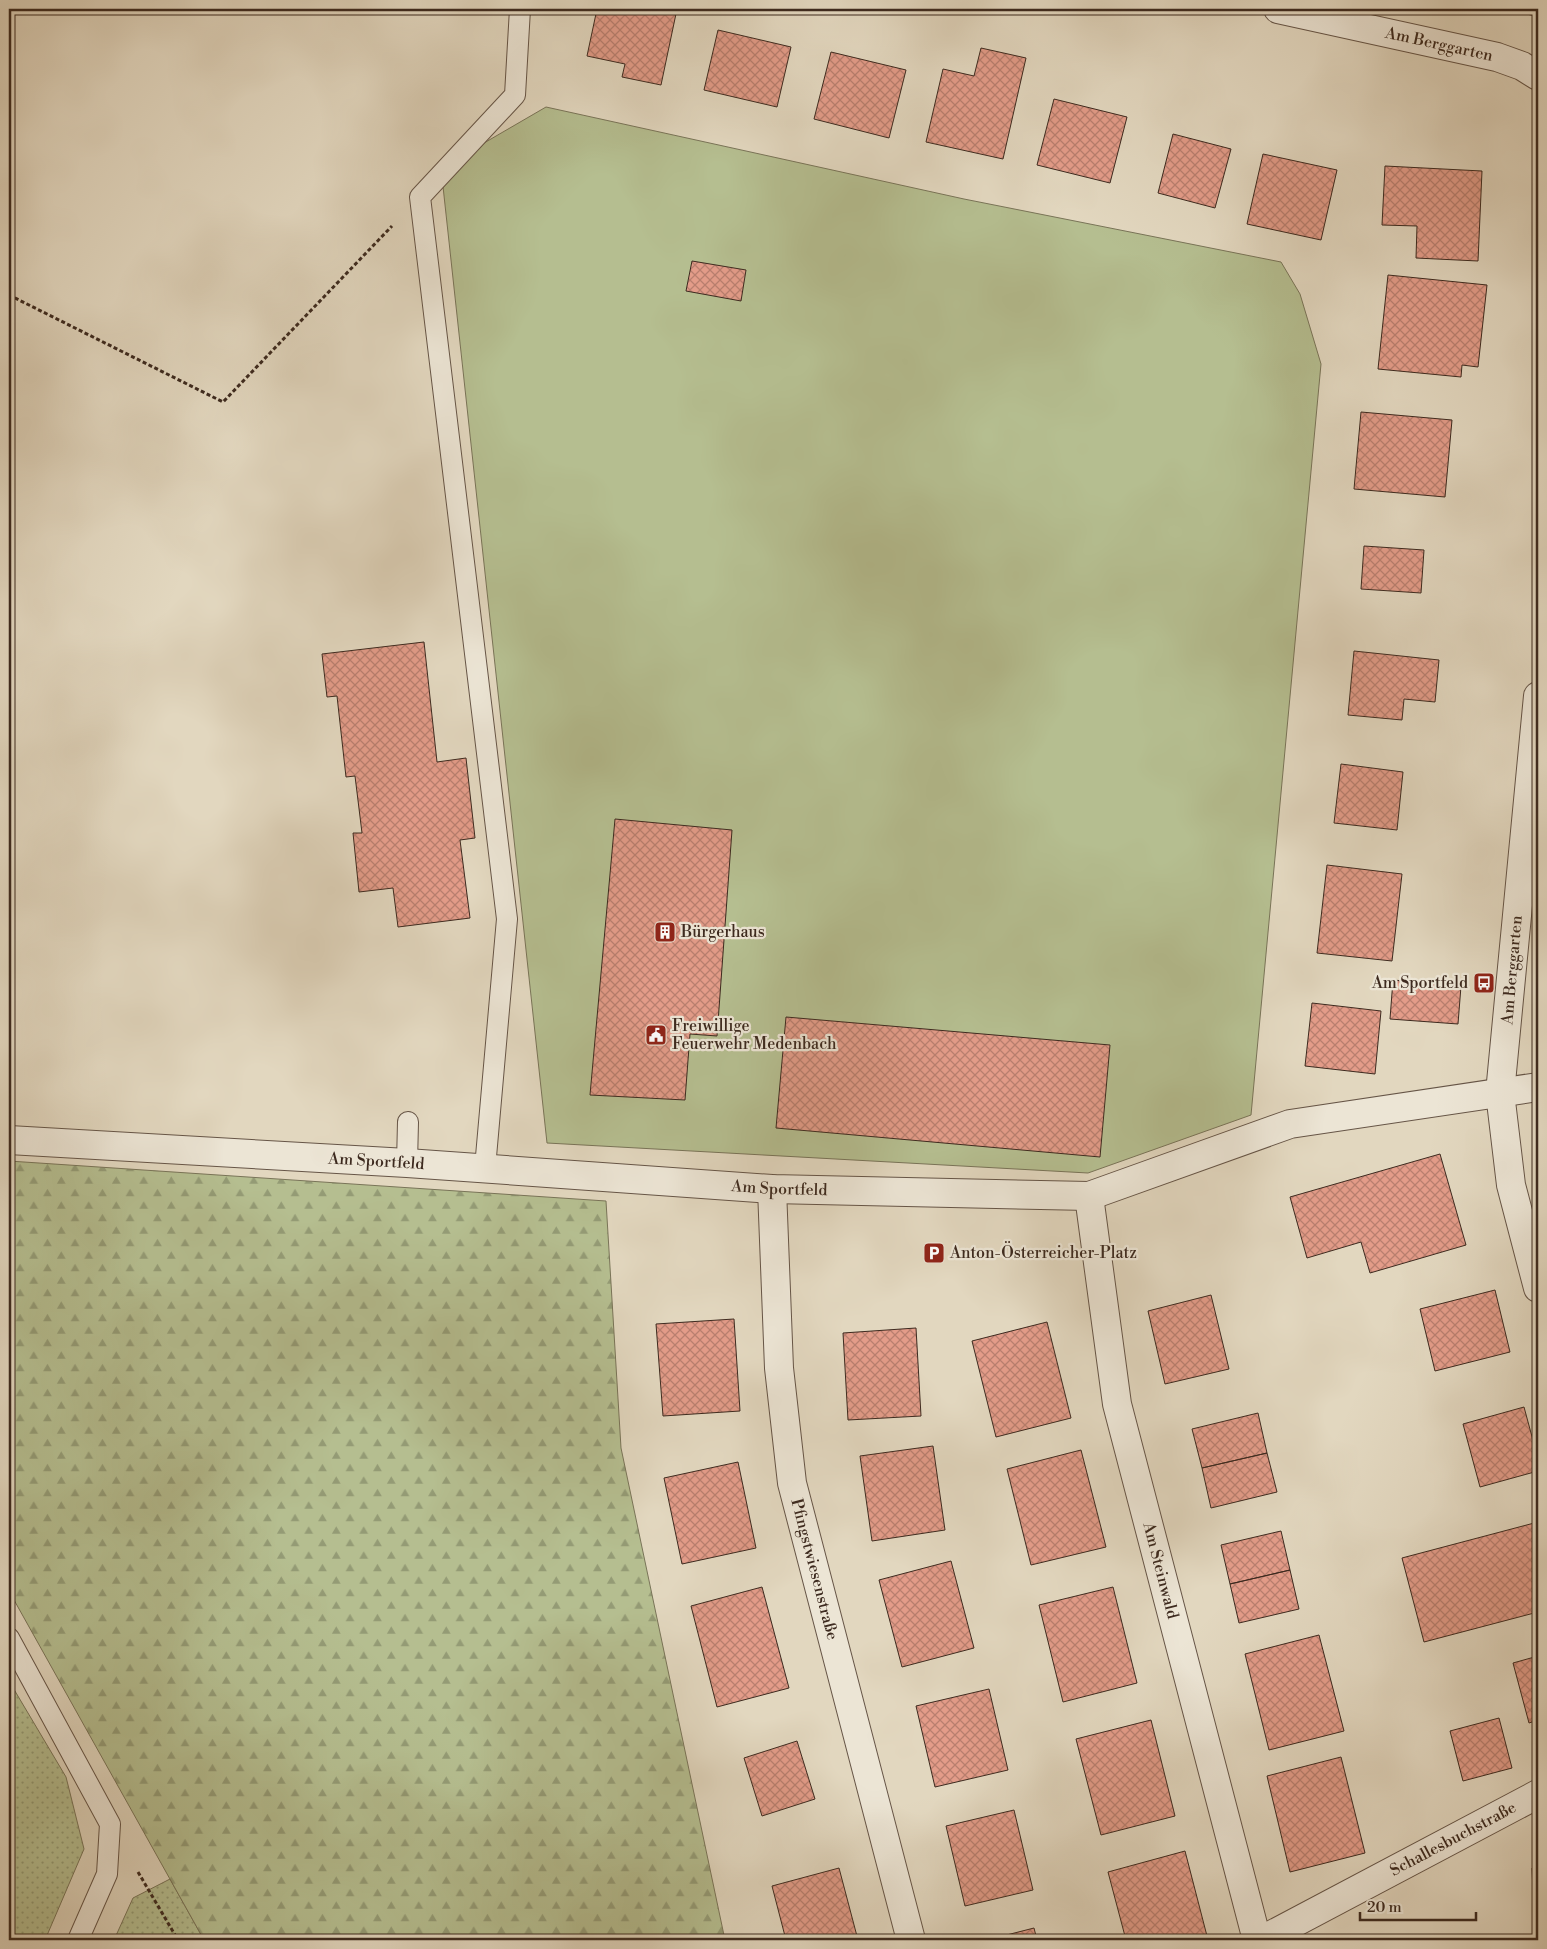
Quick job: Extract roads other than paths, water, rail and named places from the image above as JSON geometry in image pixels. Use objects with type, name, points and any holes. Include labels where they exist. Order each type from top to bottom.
[{"type":"street","name":"Am Berggarten","points":[[1278,9],[1497,57],[1522,66],[1538,76]]},
{"type":"street","name":"Am Berggarten","points":[[1538,696],[1500,1094],[1511,1185],[1538,1288]]},
{"type":"street","name":"Am Sportfeld","points":[[9,1140],[485,1168],[772,1189],[1089,1196],[1290,1124],[1538,1087]]},
{"type":"street","name":"Pfingstwiesenstraße","points":[[772,1189],[779,1368],[792,1483],[910,1940]]},
{"type":"street","name":"Am Steinwald","points":[[1089,1196],[1117,1404],[1257,1940]]},
{"type":"street","name":"Schallesbuchstraße","points":[[1262,1940],[1538,1794]]},
{"type":"lane","points":[[485,1168],[507,919],[420,197],[515,95],[520,9]]},
{"type":"lane","points":[[407,1163],[408,1122]]},
{"type":"lane","points":[[9,1638],[110,1824],[107,1874],[78,1940]]},
{"type":"place","name":"Bürgerhaus","points":[[665,932]]},
{"type":"place","name":"Am Sportfeld","points":[[1484,983]]},
{"type":"place","name":"Freiwillige Feuerwehr Medenbach","points":[[656,1035]]},
{"type":"place","name":"Anton-Österreicher-Platz","points":[[934,1253]]}]
